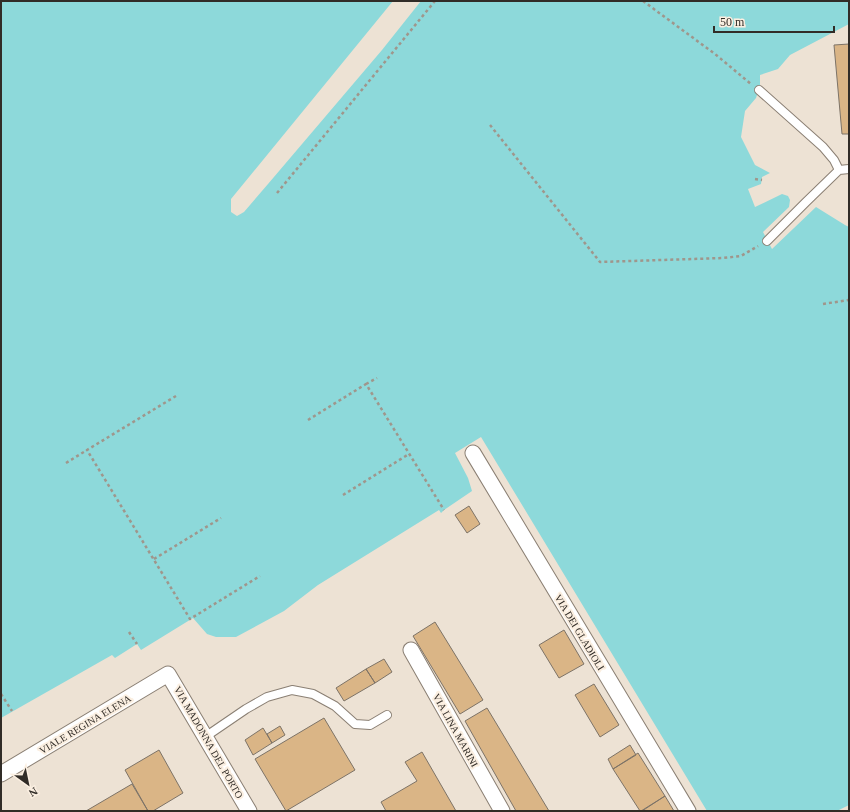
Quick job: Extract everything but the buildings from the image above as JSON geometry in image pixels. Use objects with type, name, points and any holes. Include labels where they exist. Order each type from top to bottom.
[{"type":"street","name":"VIA DEI GLADIOLI","points":[[472,453],[688,811]]},
{"type":"street","name":"VIA LINA MARINI","points":[[411,650],[502,811]]},
{"type":"street","name":"VIA MADONNA DEL PORTO","points":[[168,674],[249,811]]},
{"type":"street","name":"VIALE REGINA ELENA","points":[[1,774],[168,674]]},
{"type":"lane","points":[[759,90],[824,147],[834,160],[839,170]]},
{"type":"lane","points":[[767,241],[839,170],[849,169]]},
{"type":"lane","points":[[205,737],[267,696],[292,690],[313,694],[335,706],[355,724],[370,725],[387,715]]},
{"type":"path","points":[[277,193],[435,1]]},
{"type":"path","points":[[643,1],[715,54],[759,90]]},
{"type":"path","points":[[490,125],[600,262],[723,258],[741,256],[767,241]]},
{"type":"path","points":[[755,180],[762,180]]},
{"type":"path","points":[[823,304],[849,300]]},
{"type":"path","points":[[308,420],[377,378]]},
{"type":"path","points":[[366,384],[444,510]]},
{"type":"path","points":[[66,463],[176,396]]},
{"type":"path","points":[[87,450],[190,619],[260,576]]},
{"type":"path","points":[[343,494],[409,454]]},
{"type":"path","points":[[154,559],[220,518]]},
{"type":"path","points":[[130,632],[137,644]]},
{"type":"path","points":[[1,694],[12,711]]},
{"type":"water","points":[[1,1],[393,1],[231,199],[231,212],[237,216],[244,212],[268,184],[382,50],[421,1],[849,1],[849,24],[790,55],[778,69],[760,75],[760,86],[756,98],[745,111],[741,137],[755,165],[770,173],[762,177],[761,184],[748,189],[755,207],[782,194],[788,196],[790,200],[789,207],[763,232],[772,249],[816,207],[849,227],[849,805],[837,811],[707,811],[481,437],[455,453],[468,478],[472,491],[441,513],[439,510],[318,585],[284,611],[236,637],[216,637],[207,634],[193,618],[141,650],[137,644],[115,658],[112,655],[1,718]]}]
